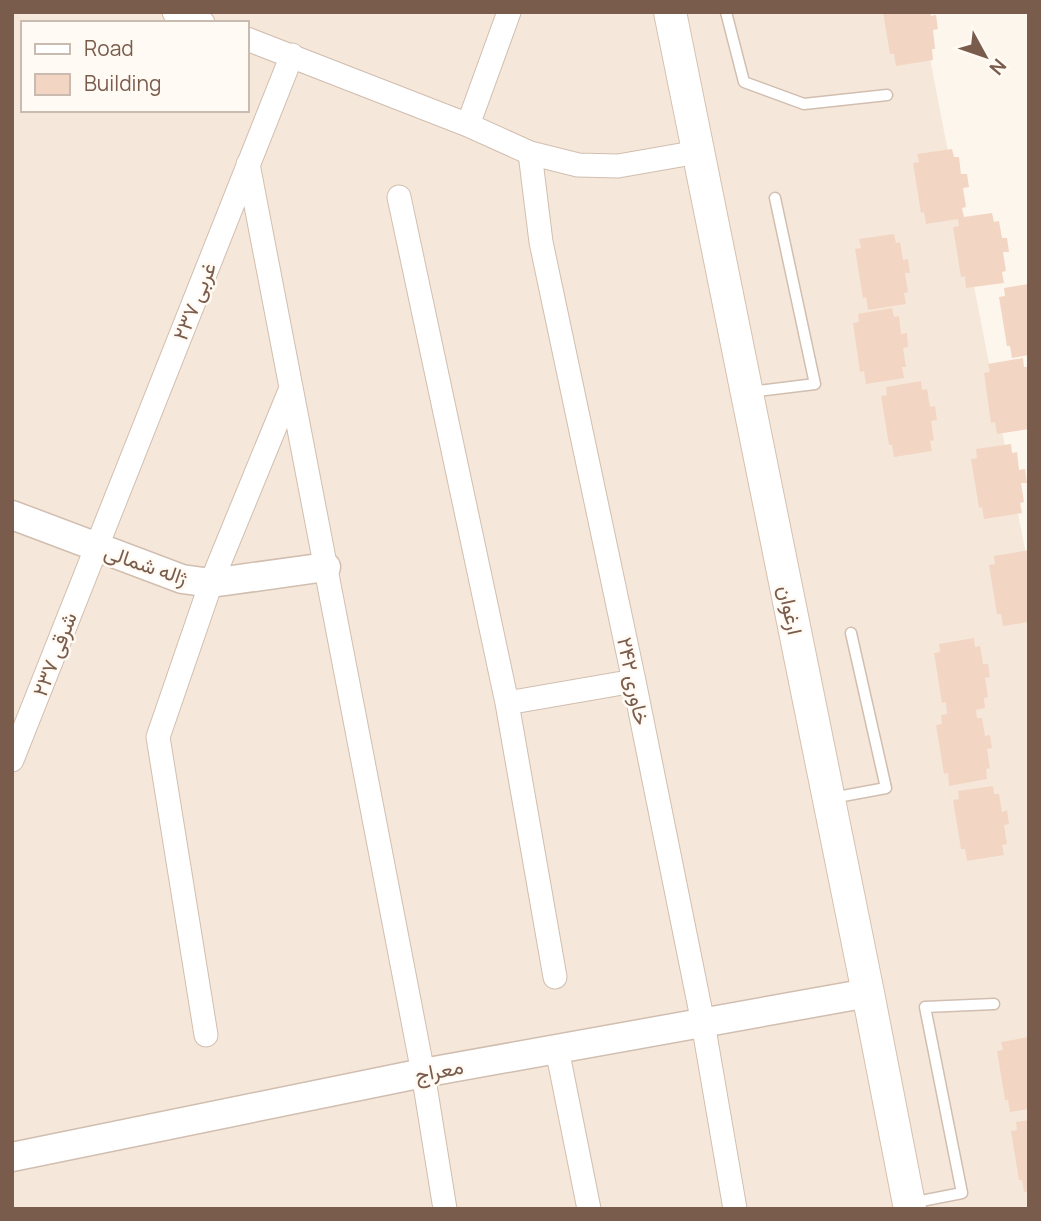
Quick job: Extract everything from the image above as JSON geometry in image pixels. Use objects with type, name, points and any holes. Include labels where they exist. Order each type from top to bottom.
[{"type":"main road","name":"ارغوان","points":[[670,12],[909,1206]]},
{"type":"street","points":[[174,12],[198,21]]},
{"type":"street","points":[[468,125],[509,12]]},
{"type":"street","points":[[248,39],[468,125],[530,153],[578,165],[618,166],[698,152]]},
{"type":"street","name":"۲۳۷ غربی","points":[[96,547],[292,55]]},
{"type":"street","name":"۲۴۲ خاوری","points":[[530,153],[541,242],[703,1023],[735,1209]]},
{"type":"street","points":[[248,164],[423,1073],[445,1209]]},
{"type":"street","points":[[400,197],[507,703],[555,977]]},
{"type":"street","points":[[206,1035],[158,737],[211,583],[291,388]]},
{"type":"street","name":"ژاله شمالی","points":[[12,515],[182,579],[211,583],[326,567]]},
{"type":"street","name":"۲۳۷ شرقی","points":[[12,760],[96,547]]},
{"type":"street","points":[[507,703],[634,681]]},
{"type":"street","name":"معراج","points":[[12,1157],[423,1073],[868,993]]},
{"type":"street","points":[[557,1049],[589,1209]]},
{"type":"lane","points":[[726,12],[744,82],[804,104],[887,95]]},
{"type":"lane","points":[[746,393],[815,384],[775,198]]},
{"type":"lane","points":[[829,798],[886,788],[851,633]]},
{"type":"lane","points":[[909,1206],[962,1193],[925,1007],[994,1004]]},
{"type":"shaded area","points":[[12,12],[921,12],[1029,570],[1029,1209],[12,1209]]},
{"type":"building","points":[[883,12],[930,12],[931,16],[936,15],[938,29],[933,30],[933,60],[896,66],[894,54],[890,54]]},
{"type":"building","points":[[952,149],[954,157],[959,157],[961,174],[967,174],[969,187],[963,188],[966,207],[962,208],[964,217],[992,213],[994,222],[999,221],[1002,238],[1007,238],[1009,252],[1003,252],[1006,271],[1002,272],[1004,283],[966,288],[965,276],[961,277],[953,227],[959,226],[958,219],[926,224],[924,212],[921,213],[913,163],[919,162],[917,154]]},
{"type":"building","points":[[894,234],[896,243],[900,242],[903,260],[908,259],[910,273],[905,273],[908,292],[904,293],[906,304],[868,310],[866,297],[863,298],[855,249],[861,248],[859,239]]},
{"type":"building","points":[[1029,284],[1029,355],[1012,358],[1010,346],[1007,346],[999,297],[1005,296],[1004,288]]},
{"type":"building","points":[[892,308],[894,317],[899,316],[901,334],[907,333],[908,347],[903,348],[906,367],[902,367],[904,378],[866,384],[864,371],[860,372],[853,323],[859,322],[858,314]]},
{"type":"building","points":[[1023,358],[1024,367],[1029,367],[1029,429],[997,434],[995,422],[991,423],[984,373],[990,372],[988,364]]},
{"type":"building","points":[[921,381],[922,390],[927,389],[930,407],[935,406],[937,420],[931,421],[934,440],[930,441],[932,451],[894,457],[892,445],[889,445],[881,396],[887,395],[886,387]]},
{"type":"building","points":[[1011,444],[1012,453],[1017,452],[1019,470],[1025,469],[1027,483],[1021,483],[1024,502],[1020,503],[1022,513],[984,519],[982,507],[979,508],[971,459],[977,458],[976,449]]},
{"type":"building","points":[[1029,550],[1029,622],[1003,626],[1001,614],[997,614],[989,565],[995,564],[994,556]]},
{"type":"building","points":[[974,638],[975,647],[980,646],[983,664],[988,664],[990,677],[985,678],[988,697],[984,698],[985,708],[976,710],[977,718],[982,718],[985,736],[990,735],[992,748],[987,749],[990,768],[986,769],[987,779],[949,786],[948,773],[944,774],[936,725],[942,724],[941,715],[947,714],[946,702],[942,703],[934,653],[940,652],[939,644]]},
{"type":"building","points":[[993,786],[994,794],[999,794],[1002,812],[1007,810],[1009,824],[1004,825],[1007,844],[1002,845],[1004,855],[967,861],[965,849],[961,849],[953,800],[959,799],[958,791]]},
{"type":"building","points":[[1029,1037],[1029,1109],[1010,1112],[1008,1100],[1005,1100],[997,1051],[1003,1050],[1001,1042]]},
{"type":"building","points":[[1029,1120],[1029,1191],[1024,1192],[1022,1180],[1019,1180],[1011,1131],[1017,1130],[1016,1122]]}]
